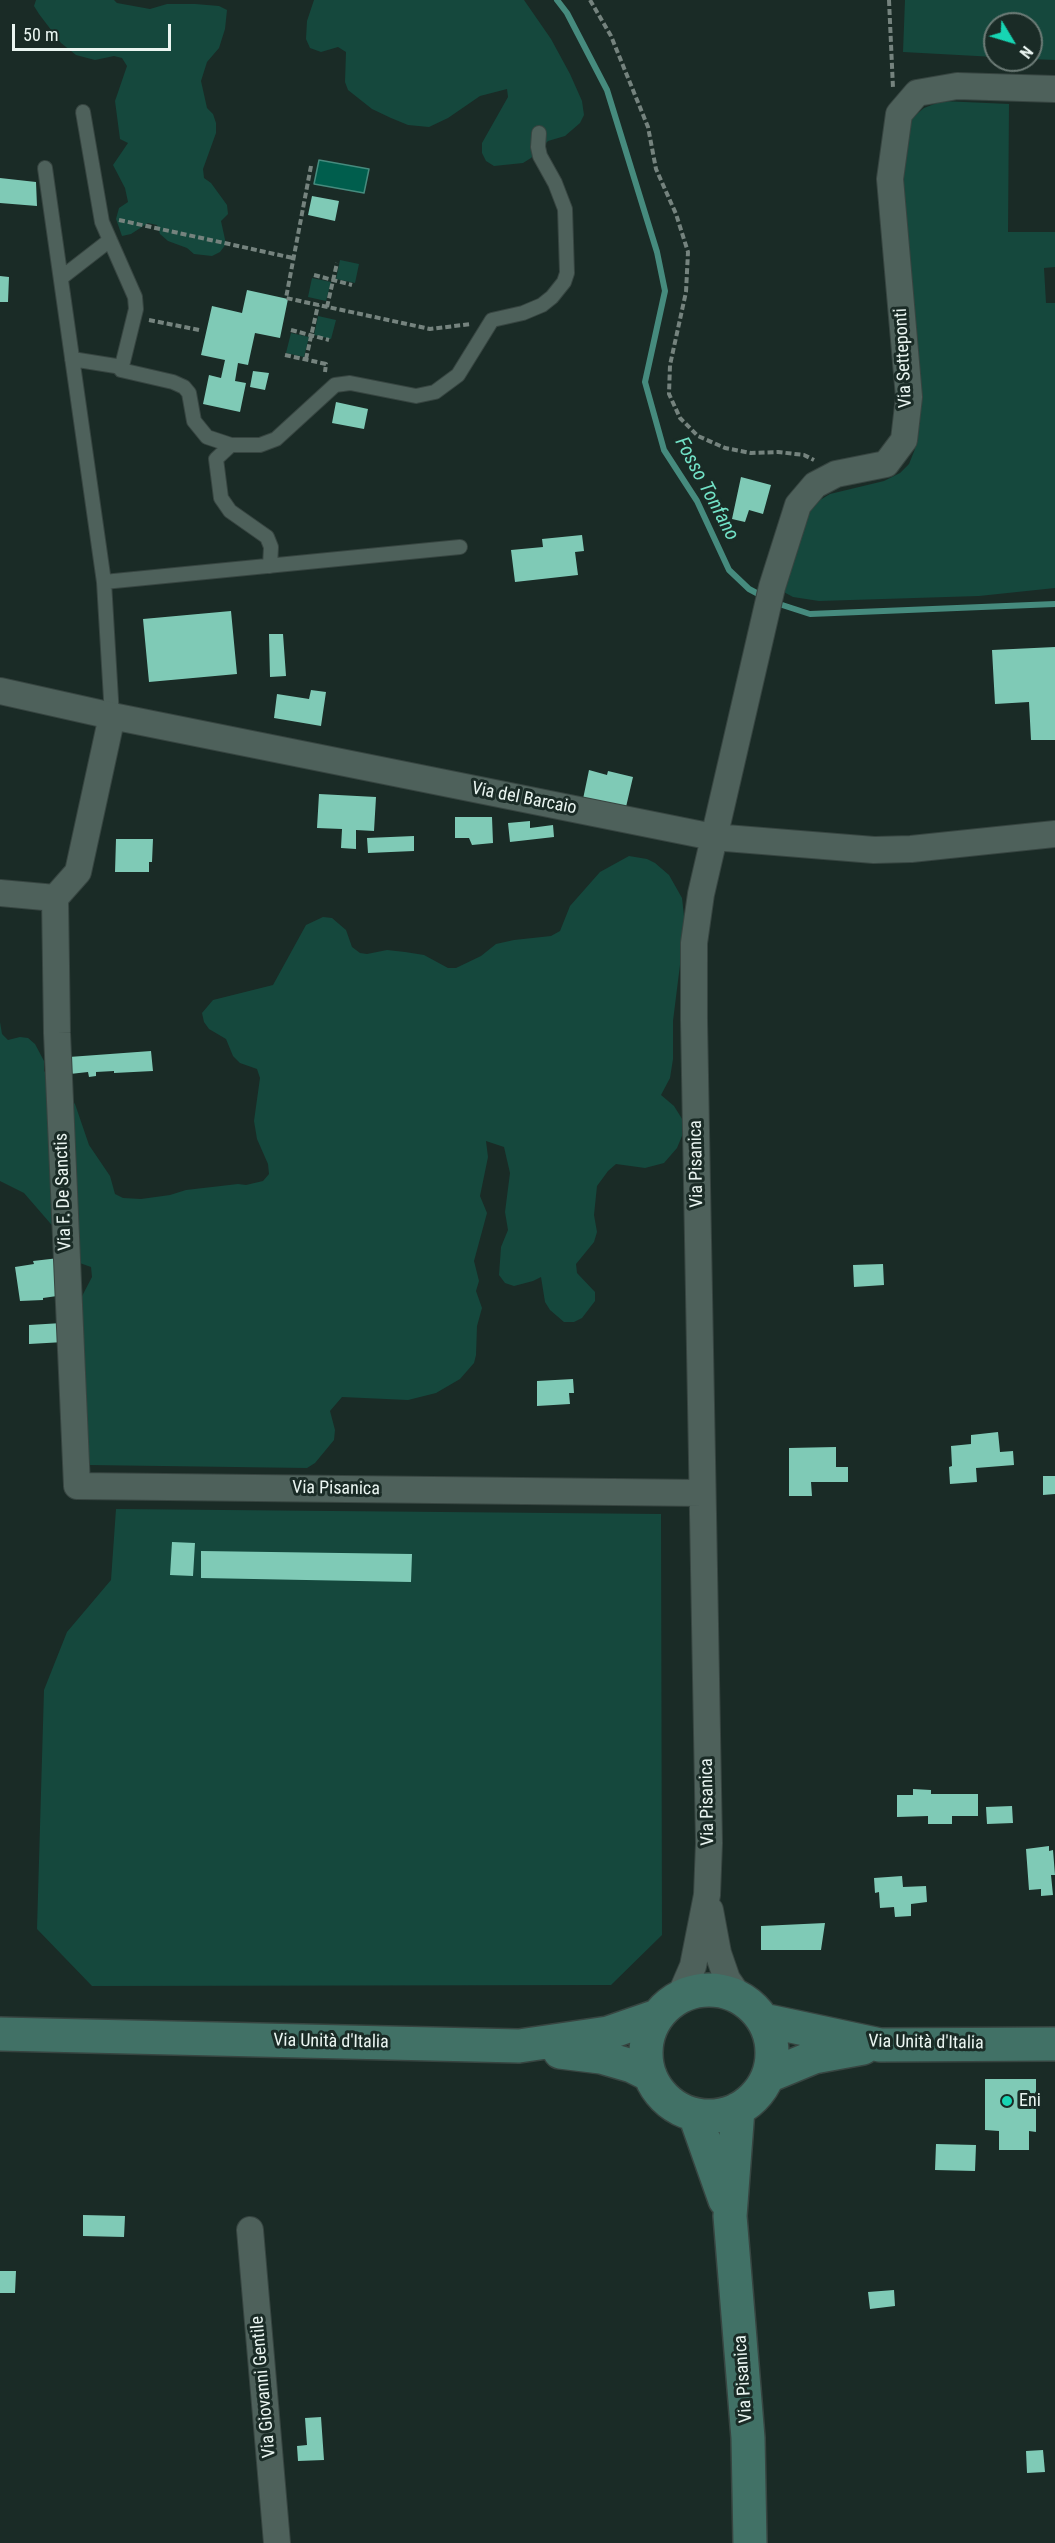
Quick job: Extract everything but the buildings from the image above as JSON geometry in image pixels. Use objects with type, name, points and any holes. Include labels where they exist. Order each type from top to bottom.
[{"type":"main road","points":[[519,2046],[601,2057],[632,2066],[649,2086],[657,2089],[667,2101],[680,2109],[684,2117],[717,2116],[738,2109],[750,2100],[768,2076],[772,2053],[768,2030],[751,2009],[721,1991],[700,1990],[669,2006],[651,2027],[645,2051],[649,2086]]},
{"type":"main road","name":"Via Unità d'Italia","points":[[0,2034],[519,2046],[608,2033],[669,2006]]},
{"type":"main road","name":"Via Unità d'Italia","points":[[751,2009],[880,2045],[1055,2044]]},
{"type":"main road","points":[[768,2076],[814,2057],[880,2045]]},
{"type":"main road","name":"Via Pisanica","points":[[738,2109],[730,2216],[748,2438],[750,2543]]},
{"type":"main road","name":"Via Pisanica","points":[[684,2117],[730,2216]]},
{"type":"street","points":[[899,114],[917,93],[957,86],[1055,88]]},
{"type":"street","name":"Via Setteponti","points":[[712,837],[772,587],[798,505],[816,485],[836,474],[886,464],[904,440],[909,398],[890,179],[899,114]]},
{"type":"street","name":"Via del Barcaio","points":[[0,691],[112,716],[712,837],[874,850],[911,849],[1055,834]]},
{"type":"street","points":[[0,893],[54,898],[78,872],[112,716]]},
{"type":"street","name":"Via Pisanica","points":[[669,2006],[693,1966],[707,1895],[709,1843],[694,943],[700,894],[712,837]]},
{"type":"street","name":"Via F. De Sanctis","points":[[54,898],[57,1033],[77,1486]]},
{"type":"street","name":"Via Pisanica","points":[[77,1486],[702,1493]]},
{"type":"street","name":"Via Pisanica","points":[[707,1895],[718,1953],[727,1979],[751,2009]]},
{"type":"street","name":"Via Giovanni Gentile","points":[[250,2230],[277,2543]]},
{"type":"lane","points":[[83,112],[101,216],[135,297],[134,317],[121,370],[173,382],[184,387],[189,393],[194,421],[207,437],[216,459],[221,498],[230,511],[267,537],[271,547],[270,566]]},
{"type":"lane","points":[[207,437],[231,445],[260,445],[276,440],[335,385],[350,383],[416,396],[435,392],[458,375],[492,320],[523,313],[542,305],[552,297],[564,282],[567,273],[566,209],[540,156],[537,147],[539,133]]},
{"type":"lane","points":[[45,168],[104,582],[112,716]]},
{"type":"lane","points":[[61,278],[110,240]]},
{"type":"lane","points":[[72,359],[122,367]]},
{"type":"lane","points":[[216,459],[231,445]]},
{"type":"lane","points":[[104,582],[460,547]]},
{"type":"path","points":[[590,0],[612,36],[648,127],[656,169],[676,214],[688,252],[686,292],[670,365],[669,394],[680,418],[698,436],[725,448],[751,453],[778,452],[804,455],[836,474]]},
{"type":"path","points":[[889,0],[892,83],[899,114]]},
{"type":"path","points":[[311,166],[286,298],[430,329],[492,320]]},
{"type":"path","points":[[101,216],[293,258]]},
{"type":"path","points":[[327,307],[337,263]]},
{"type":"path","points":[[314,275],[352,285]]},
{"type":"path","points":[[306,359],[318,305]]},
{"type":"path","points":[[134,317],[199,330]]},
{"type":"path","points":[[291,330],[329,340]]},
{"type":"path","points":[[285,355],[326,364],[317,402]]},
{"type":"path","points":[[649,2086],[684,2117]]},
{"type":"shaded area","points":[[36,0],[114,0],[117,3],[150,9],[167,4],[195,4],[219,6],[227,10],[225,29],[219,48],[207,62],[201,81],[207,108],[213,114],[216,123],[216,133],[203,169],[204,178],[211,183],[227,205],[228,214],[221,221],[226,244],[220,252],[212,256],[194,254],[187,248],[168,241],[160,234],[157,225],[148,223],[131,234],[122,236],[116,219],[119,208],[128,202],[125,188],[113,165],[128,143],[120,139],[115,101],[127,66],[122,58],[114,56],[95,60],[76,55],[61,43],[39,14],[34,6]]},
{"type":"shaded area","points":[[314,0],[524,0],[551,39],[570,74],[582,101],[584,115],[580,123],[565,136],[548,141],[523,163],[494,166],[486,161],[482,153],[482,143],[508,97],[507,89],[480,96],[448,118],[429,127],[408,125],[391,118],[372,109],[348,90],[345,82],[346,52],[338,47],[321,52],[310,48],[306,39],[307,21]]},
{"type":"shaded area","points":[[905,0],[1055,0],[1055,60],[1043,60],[1043,12],[983,12],[983,56],[903,52]]},
{"type":"shaded area","points":[[942,101],[1009,104],[1008,232],[1055,232],[1055,267],[1044,268],[1046,303],[1055,303],[1055,588],[979,596],[819,601],[793,597],[780,590],[809,512],[820,500],[830,494],[884,481],[900,473],[909,464],[915,449],[918,421],[900,154],[911,119],[924,108]]},
{"type":"shaded area","points":[[319,160],[369,169],[364,193],[314,184]]},
{"type":"shaded area","points":[[340,260],[359,264],[355,283],[336,279]]},
{"type":"shaded area","points":[[312,278],[331,282],[326,301],[308,297]]},
{"type":"shaded area","points":[[318,316],[336,320],[331,339],[314,335]]},
{"type":"shaded area","points":[[291,333],[309,337],[304,357],[286,353]]},
{"type":"shaded area","points":[[629,856],[655,863],[669,875],[682,898],[685,925],[673,1021],[673,1059],[670,1078],[661,1095],[674,1106],[684,1122],[684,1131],[677,1148],[664,1163],[645,1168],[616,1164],[597,1186],[594,1215],[597,1232],[594,1242],[576,1264],[577,1273],[595,1292],[595,1301],[582,1318],[574,1322],[564,1322],[550,1310],[545,1302],[541,1277],[514,1286],[505,1283],[499,1275],[501,1247],[508,1230],[505,1212],[510,1173],[504,1147],[486,1141],[488,1157],[480,1196],[487,1213],[474,1261],[479,1281],[476,1291],[482,1308],[477,1326],[474,1363],[460,1379],[436,1393],[408,1400],[342,1397],[330,1411],[335,1430],[334,1440],[315,1463],[307,1468],[89,1465],[83,1448],[79,1302],[92,1277],[91,1267],[74,1261],[63,1238],[24,1193],[0,1181],[0,1022],[2,1034],[8,1040],[28,1038],[35,1044],[44,1061],[44,1071],[75,1104],[89,1145],[110,1176],[115,1194],[123,1198],[141,1199],[186,1190],[246,1185],[263,1181],[269,1174],[268,1164],[257,1139],[254,1121],[260,1078],[257,1069],[240,1063],[233,1056],[226,1039],[209,1029],[204,1022],[202,1013],[213,1000],[273,985],[306,925],[323,917],[332,918],[346,930],[352,947],[360,953],[387,950],[424,955],[448,968],[456,968],[481,956],[496,944],[551,936],[560,931],[570,906],[600,872]]},
{"type":"shaded area","points":[[116,1509],[661,1514],[662,1935],[611,1985],[92,1986],[37,1929],[44,1690],[67,1632],[111,1580]]},
{"type":"waterway","name":"Fosso Tonfano","points":[[557,0],[567,13],[607,90],[657,252],[665,291],[645,382],[664,450],[697,501],[729,570],[749,589],[764,597]]},
{"type":"waterway","name":"Fosso Tonfano","points":[[776,603],[810,614],[1055,604]]},
{"type":"place","name":"Eni","points":[[1007,2101]]}]
